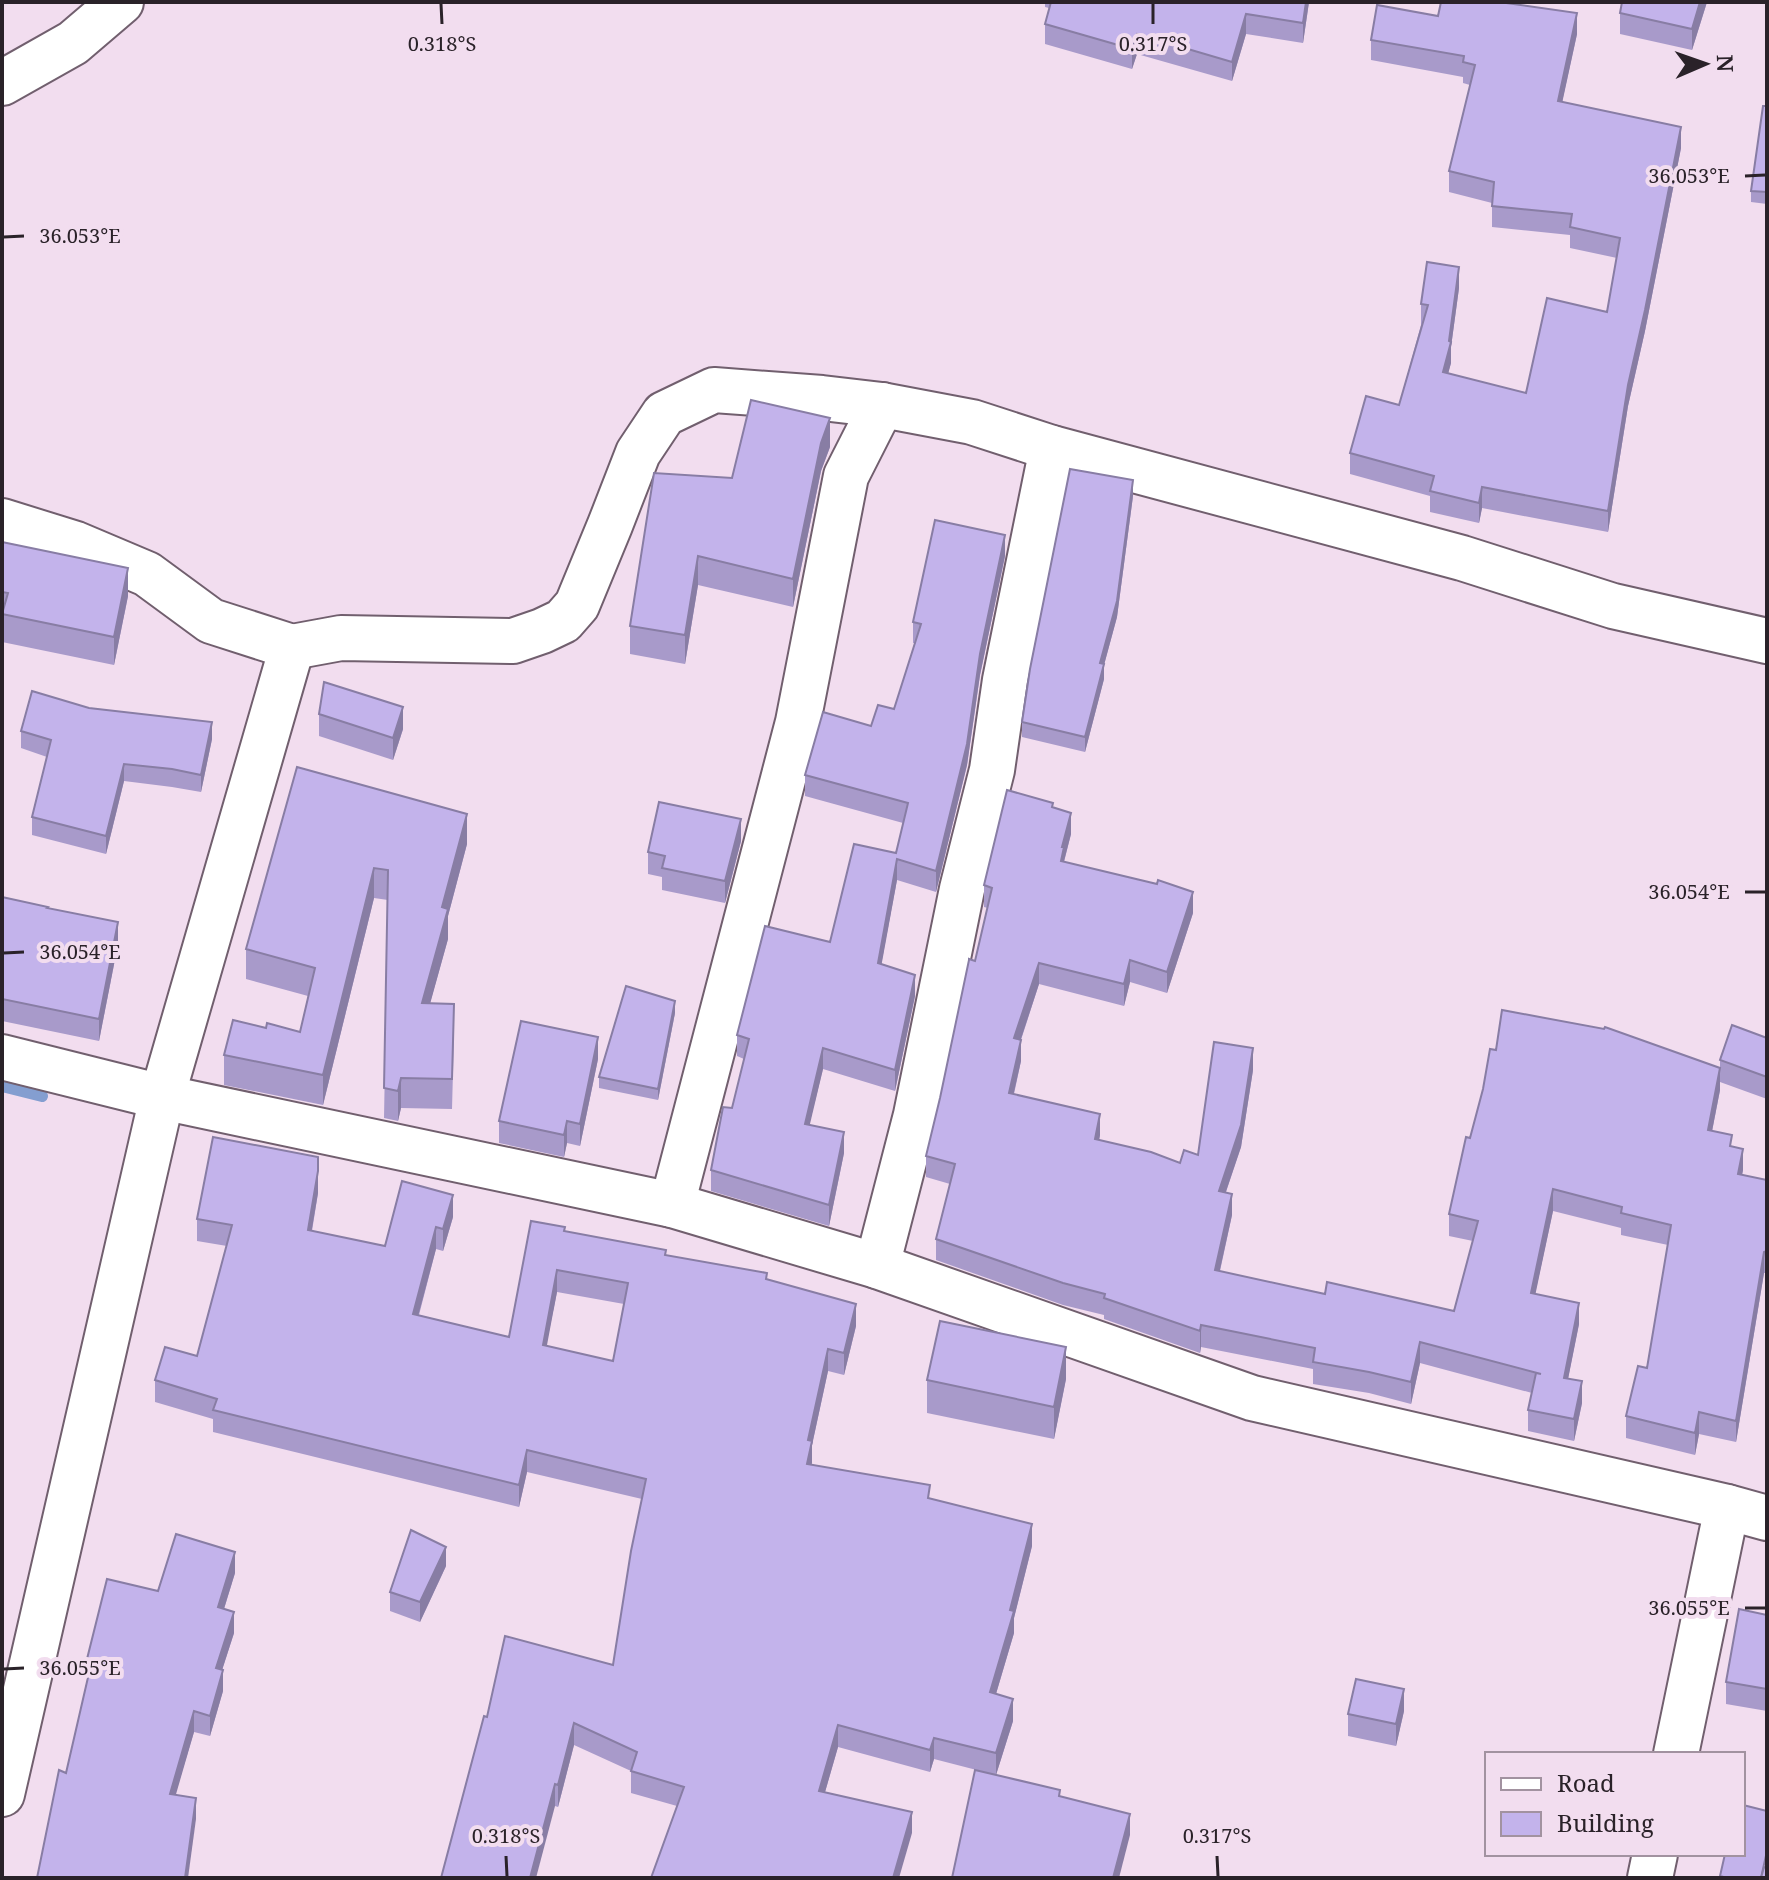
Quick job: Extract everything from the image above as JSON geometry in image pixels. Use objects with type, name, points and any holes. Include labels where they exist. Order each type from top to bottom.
[{"type":"street","points":[[2,83],[73,43],[121,2]]},
{"type":"street","points":[[2,521],[76,544],[147,574],[211,621],[292,647],[341,638],[513,641],[563,621],[577,605],[638,453],[664,414],[714,390],[882,405],[972,422],[1052,448],[1462,558],[1613,606],[1767,641]]},
{"type":"street","points":[[672,1205],[798,722],[846,476],[882,405]]},
{"type":"street","points":[[877,1266],[916,1115],[962,889],[992,770],[1005,680],[1052,448]]},
{"type":"street","points":[[2,1794],[162,1097],[292,647]]},
{"type":"street","points":[[2,1057],[162,1097],[672,1205],[877,1266],[1252,1398],[1747,1512],[1677,1752]]},
{"type":"street","points":[[1650,1878],[1655,1856]]},
{"type":"building","points":[[1051,2],[1306,2],[1303,23],[1246,14],[1232,62],[1137,34],[1132,49],[1045,24]]},
{"type":"building","points":[[1441,2],[1499,2],[1577,13],[1558,101],[1681,127],[1628,385],[1608,511],[1482,487],[1479,503],[1430,491],[1434,476],[1350,453],[1366,396],[1399,405],[1428,305],[1421,304],[1427,262],[1459,267],[1451,342],[1443,372],[1526,393],[1547,298],[1607,312],[1620,238],[1570,227],[1572,214],[1492,206],[1494,182],[1449,171],[1475,65],[1463,62],[1464,56],[1371,40],[1377,5],[1438,16]]},
{"type":"building","points":[[1622,2],[1700,2],[1692,29],[1620,13]]},
{"type":"building","points":[[1763,106],[1767,106],[1767,192],[1751,191]]},
{"type":"building","points":[[751,400],[830,418],[821,443],[793,579],[698,556],[685,635],[630,626],[654,473],[732,478]]},
{"type":"building","points":[[1070,469],[1133,480],[1117,601],[1085,737],[1022,722]]},
{"type":"building","points":[[935,520],[1005,535],[980,654],[967,744],[936,871],[897,859],[878,963],[915,975],[895,1070],[823,1048],[805,1124],[844,1132],[829,1205],[711,1170],[723,1107],[732,1108],[749,1039],[737,1035],[765,926],[830,942],[854,844],[896,853],[908,803],[805,775],[823,712],[871,726],[878,705],[894,709],[921,624],[913,622]]},
{"type":"building","points":[[2,542],[128,568],[114,637],[2,614],[8,593],[2,592]]},
{"type":"building","points":[[324,682],[403,707],[393,738],[319,714]]},
{"type":"building","points":[[32,691],[89,708],[212,722],[201,775],[124,764],[106,836],[32,817],[51,740],[21,731]]},
{"type":"building","points":[[297,767],[467,814],[442,907],[448,909],[422,1003],[454,1004],[452,1079],[401,1078],[398,1091],[384,1088],[388,870],[374,868],[323,1075],[224,1055],[233,1020],[266,1028],[267,1023],[300,1032],[315,968],[246,949]]},
{"type":"building","points":[[1007,790],[1053,803],[1052,807],[1071,813],[1061,861],[1157,884],[1158,880],[1193,892],[1167,972],[1130,960],[1124,984],[1039,963],[1014,1038],[1021,1040],[1009,1093],[1100,1114],[1095,1139],[1151,1152],[1180,1163],[1184,1150],[1198,1155],[1214,1042],[1253,1048],[1241,1125],[1219,1191],[1232,1194],[1215,1270],[1325,1294],[1327,1282],[1454,1311],[1478,1221],[1449,1214],[1466,1137],[1470,1138],[1483,1089],[1490,1049],[1496,1050],[1502,1010],[1605,1027],[1720,1068],[1708,1130],[1732,1135],[1730,1146],[1743,1149],[1738,1174],[1767,1180],[1767,1251],[1764,1252],[1736,1421],[1699,1412],[1695,1433],[1626,1416],[1638,1366],[1647,1368],[1671,1225],[1621,1213],[1622,1207],[1553,1189],[1531,1293],[1579,1303],[1564,1378],[1582,1381],[1574,1419],[1528,1410],[1536,1373],[1541,1374],[1420,1342],[1411,1382],[1313,1362],[1315,1348],[1201,1325],[1200,1331],[1104,1298],[1105,1294],[1063,1283],[936,1239],[955,1164],[926,1156],[969,959],[975,961],[992,888],[984,885]]},
{"type":"building","points":[[659,802],[741,819],[725,881],[662,868],[665,856],[648,852]]},
{"type":"building","points":[[2,897],[118,922],[99,1019],[2,999]]},
{"type":"building","points":[[626,986],[675,1001],[658,1089],[599,1077]]},
{"type":"building","points":[[521,1021],[598,1037],[580,1124],[567,1121],[564,1135],[499,1121]]},
{"type":"building","points":[[1732,1025],[1767,1038],[1767,1077],[1720,1060]]},
{"type":"building","points":[[213,1137],[318,1157],[308,1230],[385,1246],[402,1181],[453,1195],[443,1229],[436,1227],[413,1314],[509,1337],[531,1221],[565,1227],[564,1231],[666,1250],[665,1255],[767,1273],[766,1279],[856,1304],[844,1353],[828,1349],[808,1440],[812,1441],[807,1464],[930,1485],[928,1498],[1032,1524],[1010,1610],[1014,1611],[990,1692],[1013,1699],[996,1753],[934,1738],[930,1750],[838,1725],[819,1791],[912,1812],[893,1878],[651,1878],[684,1787],[631,1771],[637,1752],[574,1723],[530,1878],[441,1878],[484,1716],[487,1717],[505,1636],[613,1665],[646,1479],[527,1450],[519,1485],[213,1410],[217,1399],[155,1380],[165,1347],[197,1356],[232,1225],[197,1219]],"holes":[[[557,1270],[628,1283],[613,1361],[543,1345]]]},
{"type":"building","points":[[940,1321],[1066,1347],[1054,1407],[927,1380]]},
{"type":"building","points":[[411,1530],[446,1547],[420,1602],[390,1592]]},
{"type":"building","points":[[176,1534],[235,1552],[218,1607],[234,1612],[216,1668],[223,1670],[210,1716],[194,1711],[170,1794],[196,1798],[185,1878],[37,1878],[59,1770],[66,1773],[92,1660],[87,1659],[107,1579],[158,1591]]},
{"type":"building","points":[[1739,1609],[1767,1615],[1767,1689],[1726,1682]]},
{"type":"building","points":[[1356,1679],[1404,1689],[1396,1724],[1348,1714]]},
{"type":"building","points":[[975,1770],[1060,1790],[1059,1796],[1130,1814],[1113,1878],[952,1878]]},
{"type":"building","points":[[1745,1806],[1767,1811],[1767,1851],[1761,1878],[1720,1876],[1725,1856],[1745,1856]]},
{"type":"building","points":[[1764,1867],[1767,1868],[1767,1878],[1761,1878]]},
{"type":"waterway","points":[[2,1086],[42,1096]]}]
